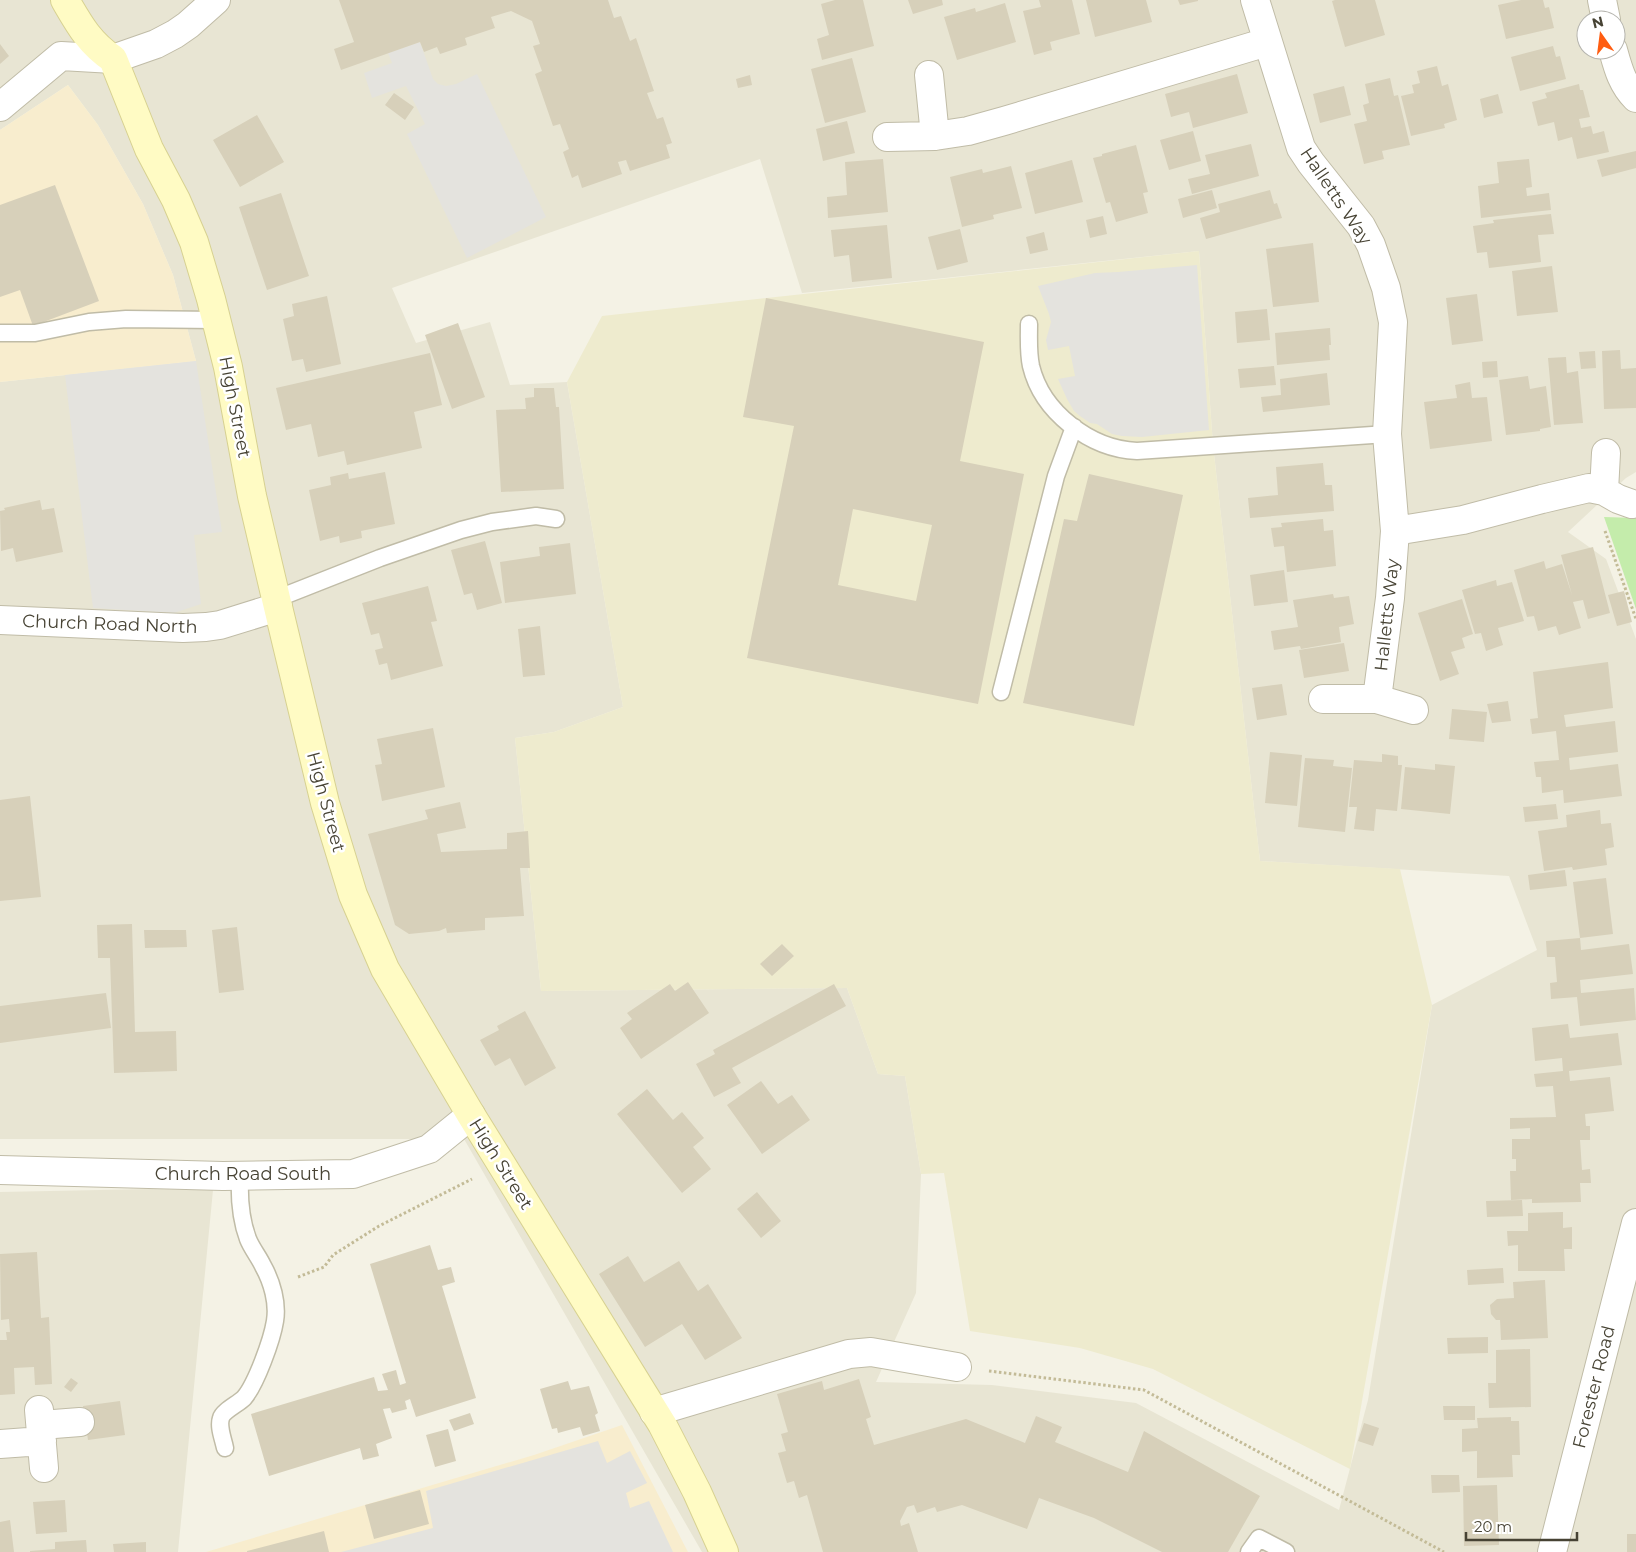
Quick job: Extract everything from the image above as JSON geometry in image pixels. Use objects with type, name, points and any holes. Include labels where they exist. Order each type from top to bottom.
[{"type":"main road","name":"High Street","points":[[65,0],[86,35],[113,59],[149,149],[176,200],[194,242],[228,367],[252,496],[325,803],[352,895],[385,969],[471,1115],[662,1424],[697,1492],[724,1552]]},
{"type":"street","points":[[0,107],[61,56],[113,59],[156,44],[188,25],[216,0]]},
{"type":"street","name":"Halletts Way","points":[[1255,0],[1302,148],[1311,163],[1360,226],[1371,245],[1384,281],[1393,322],[1387,434],[1395,531],[1390,598],[1377,700]]},
{"type":"street","points":[[887,137],[922,138],[968,130],[1268,42]]},
{"type":"street","points":[[1616,60],[1621,78],[1636,98]]},
{"type":"street","points":[[929,75],[935,136]]},
{"type":"street","points":[[1596,490],[1606,452]]},
{"type":"street","points":[[1395,531],[1463,520],[1542,499],[1596,490],[1632,504]]},
{"type":"street","name":"Church Road North","points":[[0,620],[183,628],[206,627],[220,625],[277,603]]},
{"type":"street","points":[[1323,699],[1377,700],[1414,710]]},
{"type":"street","name":"Church Road South","points":[[0,1170],[240,1175],[352,1174],[429,1149],[471,1115]]},
{"type":"street","name":"Forester Road","points":[[1552,1552],[1636,1223]]},
{"type":"street","points":[[654,1412],[849,1354],[871,1352],[957,1366]]},
{"type":"street","points":[[0,1444],[41,1425],[80,1422]]},
{"type":"street","points":[[41,1425],[44,1468]]},
{"type":"lane","points":[[0,333],[34,333],[89,322],[126,319],[216,320]]},
{"type":"lane","points":[[1029,324],[1030,364],[1037,386],[1052,408],[1074,427],[1112,448],[1137,451],[1387,434]]},
{"type":"lane","points":[[1002,692],[1056,476],[1074,427]]},
{"type":"lane","points":[[277,603],[380,558],[461,530],[492,522],[536,516],[556,519]]},
{"type":"lane","points":[[225,1448],[220,1429],[222,1414],[233,1408],[244,1398],[252,1386],[276,1320],[276,1308],[271,1286],[264,1267],[246,1232],[239,1199],[240,1175]]},
{"type":"lane","points":[[1249,1552],[1259,1538],[1286,1552]]},
{"type":"path","points":[[1596,490],[1636,619]]},
{"type":"path","points":[[271,1286],[324,1267],[333,1255],[380,1226],[502,1164]]},
{"type":"path","points":[[957,1366],[1144,1390],[1444,1552]]},
{"type":"shaded area","points":[[0,0],[1636,0],[1636,472],[1626,478],[1568,532],[1606,559],[1636,639],[1636,1552],[702,1552],[464,1139],[0,1139],[0,382],[196,361],[173,275],[143,204],[98,125],[68,85],[0,130]],"holes":[[[760,159],[802,293],[1199,251],[1213,445],[1260,861],[1509,876],[1537,950],[1432,1005],[1368,1400],[1339,1510],[1136,1403],[992,1385],[876,1382],[916,1293],[921,1174],[905,1076],[878,1074],[847,988],[541,991],[515,738],[554,732],[623,707],[567,382],[510,385],[490,322],[416,343],[392,288]]]},
{"type":"shaded area","points":[[420,42],[433,79],[438,84],[446,86],[456,84],[477,74],[546,217],[467,258],[407,134],[425,124],[406,86],[372,98],[364,73],[392,63],[388,53]]},
{"type":"shaded area","points":[[68,85],[98,125],[143,204],[173,275],[196,361],[0,382],[0,130]]},
{"type":"shaded area","points":[[1199,251],[1213,445],[1260,861],[1400,869],[1432,1005],[1350,1469],[1153,1369],[1080,1348],[970,1331],[944,1173],[921,1174],[905,1076],[878,1074],[847,988],[541,991],[515,738],[554,732],[623,707],[567,382],[602,316]]},
{"type":"shaded area","points":[[1197,265],[1209,430],[1142,437],[1122,436],[1112,434],[1080,416],[1074,411],[1058,379],[1075,376],[1069,346],[1048,350],[1046,340],[1051,322],[1038,286],[1095,273]]},
{"type":"shaded area","points":[[196,361],[222,532],[194,535],[201,604],[174,613],[93,608],[65,375]]},
{"type":"shaded area","points":[[150,1189],[213,1190],[178,1552],[0,1552],[0,1192]]},
{"type":"shaded area","points":[[622,1425],[688,1552],[206,1552],[534,1455]]},
{"type":"shaded area","points":[[598,1441],[607,1463],[630,1451],[647,1483],[626,1493],[630,1508],[649,1501],[673,1552],[341,1552],[433,1528],[426,1491]]},
{"type":"green space","points":[[1604,517],[1636,518],[1636,609]]},
{"type":"building","points":[[339,0],[608,0],[614,18],[621,16],[630,41],[636,38],[654,91],[647,93],[657,119],[663,117],[672,143],[666,145],[670,158],[630,171],[626,160],[618,162],[622,174],[582,188],[578,175],[572,178],[563,152],[569,149],[560,124],[553,126],[535,74],[542,71],[533,46],[540,44],[532,21],[511,11],[491,17],[495,28],[465,38],[467,45],[440,54],[437,47],[424,52],[420,42],[341,70],[334,49],[354,42]]},
{"type":"building","points":[[835,0],[863,0],[874,46],[822,60],[817,39],[829,35],[821,4]]},
{"type":"building","points":[[908,0],[942,0],[943,5],[913,14]]},
{"type":"building","points":[[1039,0],[1072,0],[1080,34],[1050,42],[1052,50],[1034,55],[1023,11],[1041,7]]},
{"type":"building","points":[[1086,0],[1146,0],[1152,22],[1095,37]]},
{"type":"building","points":[[1178,0],[1198,0],[1198,1],[1180,5]]},
{"type":"building","points":[[1375,0],[1385,35],[1345,47],[1332,1]]},
{"type":"building","points":[[1521,0],[1543,0],[1545,8],[1549,7],[1554,28],[1506,39],[1498,5]]},
{"type":"building","points":[[1005,3],[1016,42],[957,60],[944,17],[975,8],[976,12]]},
{"type":"building","points":[[0,44],[9,56],[0,64]]},
{"type":"building","points":[[1553,46],[1556,57],[1560,56],[1566,79],[1520,91],[1511,57]]},
{"type":"building","points":[[852,58],[866,112],[825,123],[811,69]]},
{"type":"building","points":[[1437,66],[1442,86],[1448,84],[1457,120],[1444,124],[1445,128],[1411,136],[1401,96],[1414,93],[1412,85],[1420,83],[1417,71]]},
{"type":"building","points":[[1237,74],[1248,113],[1193,128],[1189,112],[1171,117],[1165,94]]},
{"type":"building","points":[[750,75],[752,85],[738,88],[736,79]]},
{"type":"building","points":[[1390,78],[1394,96],[1398,95],[1410,145],[1382,151],[1384,159],[1364,164],[1354,124],[1367,121],[1363,105],[1369,103],[1365,84]]},
{"type":"building","points":[[1579,84],[1580,90],[1583,90],[1590,117],[1579,119],[1581,128],[1591,126],[1593,134],[1604,131],[1609,152],[1577,159],[1572,137],[1558,141],[1554,122],[1538,126],[1532,102],[1547,98],[1545,93]]},
{"type":"building","points":[[1344,86],[1351,115],[1320,123],[1313,94]]},
{"type":"building","points":[[394,93],[414,107],[405,120],[385,105]]},
{"type":"building","points":[[1498,94],[1503,113],[1484,118],[1480,99]]},
{"type":"building","points":[[257,115],[284,162],[240,187],[213,140]]},
{"type":"building","points":[[847,121],[855,153],[823,161],[816,129]]},
{"type":"building","points":[[1193,131],[1201,161],[1169,170],[1160,140]]},
{"type":"building","points":[[1251,144],[1259,176],[1192,194],[1188,179],[1210,174],[1205,155]]},
{"type":"building","points":[[1136,145],[1148,192],[1143,193],[1148,213],[1116,222],[1110,202],[1106,203],[1093,158]]},
{"type":"building","points":[[1636,151],[1636,168],[1602,177],[1597,160]]},
{"type":"building","points":[[883,159],[888,212],[828,218],[827,197],[847,195],[845,162]]},
{"type":"building","points":[[1529,159],[1532,187],[1526,188],[1527,196],[1549,193],[1551,210],[1481,218],[1478,186],[1499,183],[1497,162]]},
{"type":"building","points":[[1072,160],[1083,202],[1035,214],[1025,173]]},
{"type":"building","points":[[1011,166],[1022,208],[993,215],[994,219],[962,227],[950,177],[982,169],[983,173]]},
{"type":"building","points":[[55,185],[99,301],[33,326],[20,290],[0,297],[0,205]]},
{"type":"building","points":[[1212,190],[1217,208],[1183,218],[1178,199]]},
{"type":"building","points":[[1270,190],[1274,204],[1277,203],[1282,218],[1206,239],[1200,218],[1220,212],[1218,204]]},
{"type":"building","points":[[281,193],[309,276],[267,290],[239,207]]},
{"type":"building","points":[[1551,214],[1554,234],[1538,235],[1541,262],[1489,268],[1487,252],[1477,253],[1473,226],[1494,223],[1493,220]]},
{"type":"building","points":[[1103,216],[1107,234],[1090,238],[1086,220]]},
{"type":"building","points":[[887,225],[892,278],[852,282],[849,255],[834,257],[831,230]]},
{"type":"building","points":[[960,229],[968,262],[937,270],[928,237]]},
{"type":"building","points":[[1044,232],[1048,250],[1030,254],[1026,237]]},
{"type":"building","points":[[1313,243],[1319,302],[1273,307],[1266,249]]},
{"type":"building","points":[[1552,266],[1558,312],[1517,316],[1512,271]]},
{"type":"building","points":[[1477,294],[1483,341],[1452,345],[1446,298]]},
{"type":"building","points":[[327,296],[341,364],[306,372],[303,359],[292,361],[283,319],[294,316],[292,304]]},
{"type":"building","points":[[766,298],[984,342],[960,461],[1024,474],[978,704],[747,658],[794,426],[743,417]],"holes":[[[853,509],[932,525],[916,601],[838,585]]]},
{"type":"building","points":[[1267,309],[1270,340],[1237,343],[1235,312]]},
{"type":"building","points":[[458,323],[485,397],[452,409],[425,335]]},
{"type":"building","points":[[1330,328],[1330,360],[1277,365],[1275,333]]},
{"type":"building","points":[[1620,350],[1621,369],[1636,368],[1636,408],[1604,409],[1602,351]]},
{"type":"building","points":[[1595,351],[1596,368],[1581,369],[1579,352]]},
{"type":"building","points":[[430,353],[442,405],[414,412],[422,448],[347,465],[344,451],[318,457],[311,424],[286,430],[276,388]]},
{"type":"building","points":[[1566,357],[1567,373],[1578,371],[1583,423],[1554,425],[1548,358]]},
{"type":"building","points":[[1497,361],[1498,377],[1483,378],[1482,362]]},
{"type":"building","points":[[1274,366],[1276,385],[1240,388],[1238,369]]},
{"type":"building","points":[[1327,373],[1330,405],[1263,412],[1261,397],[1281,395],[1280,379]]},
{"type":"building","points":[[1528,376],[1530,389],[1546,386],[1551,427],[1540,429],[1540,431],[1506,435],[1499,380]]},
{"type":"building","points":[[1470,382],[1472,398],[1487,397],[1492,441],[1430,449],[1424,402],[1457,398],[1455,385]]},
{"type":"building","points":[[534,388],[554,388],[556,407],[559,407],[564,489],[501,492],[496,410],[526,409],[525,398],[534,397]]},
{"type":"building","points":[[1323,463],[1325,485],[1332,485],[1334,511],[1250,518],[1248,498],[1278,495],[1276,467]]},
{"type":"building","points":[[385,472],[395,524],[361,531],[362,538],[340,543],[339,536],[320,541],[309,490],[331,485],[330,477],[348,473],[349,479]]},
{"type":"building","points":[[1089,474],[1183,495],[1134,726],[1023,703],[1064,519],[1077,521]]},
{"type":"building","points":[[40,500],[42,510],[54,508],[63,552],[16,562],[13,548],[1,551],[0,511],[5,510],[4,508]]},
{"type":"building","points":[[1323,519],[1324,531],[1333,530],[1336,566],[1287,572],[1284,546],[1274,547],[1271,528],[1282,527],[1281,523]]},
{"type":"building","points":[[485,541],[502,603],[477,610],[472,593],[464,595],[451,550]]},
{"type":"building","points":[[570,543],[576,594],[505,603],[500,562],[540,556],[539,547]]},
{"type":"building","points":[[1593,547],[1610,613],[1588,619],[1583,600],[1573,602],[1581,628],[1559,635],[1556,626],[1538,631],[1534,616],[1527,617],[1514,570],[1544,561],[1546,569],[1562,564],[1572,595],[1561,555]]},
{"type":"building","points":[[1284,570],[1288,602],[1254,606],[1250,575]]},
{"type":"building","points":[[1496,580],[1497,586],[1512,582],[1524,621],[1498,628],[1503,645],[1486,651],[1481,633],[1475,634],[1462,590]]},
{"type":"building","points":[[428,586],[437,621],[431,622],[443,666],[391,680],[387,663],[379,665],[375,650],[383,648],[379,633],[371,635],[362,603]]},
{"type":"building","points":[[1624,591],[1632,622],[1617,626],[1608,595]]},
{"type":"building","points":[[1333,594],[1334,598],[1349,596],[1354,624],[1339,627],[1341,642],[1301,649],[1300,646],[1274,650],[1271,631],[1298,627],[1293,600]]},
{"type":"building","points":[[1462,599],[1473,634],[1462,638],[1465,648],[1451,652],[1459,674],[1440,681],[1418,613]]},
{"type":"building","points":[[540,626],[545,675],[523,677],[518,629]]},
{"type":"building","points":[[1344,643],[1349,671],[1304,678],[1299,650]]},
{"type":"building","points":[[1608,662],[1613,708],[1564,715],[1566,727],[1615,721],[1618,752],[1569,758],[1570,770],[1618,764],[1622,796],[1564,803],[1563,790],[1542,793],[1541,777],[1536,777],[1534,762],[1559,760],[1556,731],[1532,734],[1530,719],[1538,718],[1533,672]]},
{"type":"building","points":[[1282,684],[1287,715],[1257,720],[1252,688]]},
{"type":"building","points":[[1508,701],[1511,721],[1492,723],[1487,704]]},
{"type":"building","points":[[1452,709],[1487,712],[1484,742],[1449,739]]},
{"type":"building","points":[[433,728],[445,787],[382,801],[375,765],[382,764],[377,739]]},
{"type":"building","points":[[1270,752],[1302,755],[1297,806],[1265,803]]},
{"type":"building","points":[[1382,754],[1398,756],[1398,765],[1402,765],[1397,811],[1376,809],[1374,831],[1354,829],[1357,807],[1349,807],[1354,760],[1382,762]]},
{"type":"building","points":[[1305,758],[1334,760],[1333,766],[1352,768],[1345,832],[1298,827]]},
{"type":"building","points":[[1435,764],[1455,766],[1450,814],[1401,809],[1405,767],[1435,770]]},
{"type":"building","points":[[30,796],[41,897],[0,901],[0,800]]},
{"type":"building","points":[[460,802],[466,828],[437,834],[441,852],[507,849],[507,833],[528,831],[530,868],[520,868],[524,916],[485,918],[485,930],[447,933],[446,928],[439,931],[409,934],[395,925],[368,834],[428,819],[425,810]]},
{"type":"building","points":[[1556,804],[1558,819],[1525,822],[1523,807]]},
{"type":"building","points":[[1600,810],[1601,824],[1611,823],[1614,847],[1605,849],[1607,865],[1573,870],[1572,867],[1544,871],[1538,831],[1567,827],[1566,815]]},
{"type":"building","points":[[1565,870],[1567,886],[1530,890],[1528,875]]},
{"type":"building","points":[[1606,878],[1613,934],[1580,938],[1573,882]]},
{"type":"building","points":[[132,924],[135,1032],[176,1031],[177,1071],[114,1073],[110,958],[98,958],[97,925]]},
{"type":"building","points":[[237,927],[244,990],[219,993],[212,930]]},
{"type":"building","points":[[144,930],[186,930],[187,947],[145,948]]},
{"type":"building","points":[[1580,938],[1581,950],[1629,944],[1633,974],[1580,980],[1581,993],[1634,988],[1636,1020],[1580,1026],[1577,997],[1551,999],[1550,983],[1557,982],[1555,957],[1547,957],[1546,941]]},
{"type":"building","points":[[782,944],[794,956],[772,976],[760,964]]},
{"type":"building","points":[[688,982],[709,1013],[641,1059],[620,1028],[632,1019],[627,1013],[670,984],[675,991]]},
{"type":"building","points":[[834,984],[846,1006],[732,1068],[741,1083],[714,1097],[696,1064],[715,1054],[713,1050]]},
{"type":"building","points":[[106,993],[111,1028],[0,1043],[0,1006]]},
{"type":"building","points":[[525,1011],[556,1068],[525,1086],[510,1058],[495,1066],[480,1040],[499,1030],[497,1026]]},
{"type":"building","points":[[1568,1024],[1570,1038],[1618,1033],[1622,1065],[1569,1071],[1570,1081],[1610,1077],[1614,1111],[1585,1114],[1586,1126],[1590,1126],[1590,1140],[1580,1140],[1582,1170],[1590,1169],[1591,1183],[1580,1183],[1581,1202],[1532,1203],[1532,1199],[1511,1200],[1510,1171],[1516,1171],[1516,1159],[1512,1159],[1512,1139],[1530,1139],[1530,1128],[1510,1129],[1510,1118],[1556,1117],[1553,1086],[1536,1087],[1534,1074],[1563,1071],[1562,1058],[1535,1061],[1532,1028]]},
{"type":"building","points":[[761,1081],[778,1104],[792,1095],[810,1120],[762,1154],[727,1105]]},
{"type":"building","points":[[647,1089],[673,1120],[682,1112],[704,1138],[693,1147],[711,1169],[682,1193],[617,1114]]},
{"type":"building","points":[[757,1192],[781,1221],[761,1238],[737,1209]]},
{"type":"building","points":[[1522,1200],[1523,1216],[1487,1217],[1486,1201]]},
{"type":"building","points":[[1563,1212],[1563,1228],[1572,1227],[1572,1249],[1564,1249],[1565,1271],[1518,1271],[1518,1245],[1508,1246],[1507,1231],[1528,1231],[1528,1213]]},
{"type":"building","points":[[430,1245],[438,1270],[451,1267],[455,1282],[442,1286],[476,1398],[416,1417],[410,1399],[405,1401],[407,1409],[392,1413],[390,1408],[383,1409],[392,1438],[376,1444],[379,1456],[363,1460],[360,1448],[269,1476],[251,1414],[374,1377],[378,1391],[388,1390],[382,1374],[396,1370],[400,1385],[406,1383],[370,1264]]},
{"type":"building","points":[[37,1252],[41,1318],[49,1317],[52,1384],[35,1385],[34,1367],[14,1368],[15,1394],[0,1395],[0,1340],[7,1340],[6,1332],[10,1332],[9,1319],[1,1320],[0,1254]]},
{"type":"building","points":[[628,1256],[644,1282],[679,1261],[698,1291],[708,1284],[742,1338],[705,1360],[682,1324],[645,1347],[599,1274]]},
{"type":"building","points":[[1503,1268],[1504,1283],[1468,1285],[1467,1270]]},
{"type":"building","points":[[1545,1280],[1548,1338],[1501,1340],[1500,1320],[1496,1320],[1491,1314],[1490,1305],[1497,1299],[1514,1298],[1513,1282]]},
{"type":"building","points":[[1488,1337],[1488,1353],[1448,1354],[1447,1338]]},
{"type":"building","points":[[1530,1349],[1531,1407],[1489,1408],[1488,1383],[1496,1383],[1496,1350]]},
{"type":"building","points":[[71,1378],[78,1383],[71,1392],[64,1387]]},
{"type":"building","points":[[859,1379],[871,1417],[866,1419],[874,1445],[966,1419],[1025,1443],[1036,1416],[1062,1427],[1055,1442],[1128,1472],[1144,1431],[1260,1496],[1228,1552],[1162,1552],[1094,1518],[1039,1498],[1027,1529],[962,1505],[937,1512],[935,1507],[917,1513],[914,1505],[907,1507],[900,1521],[901,1526],[909,1523],[918,1552],[823,1552],[807,1495],[799,1498],[794,1481],[787,1483],[778,1453],[786,1451],[781,1434],[788,1432],[777,1394],[822,1381],[824,1390]]},
{"type":"building","points":[[568,1381],[571,1390],[589,1386],[598,1413],[595,1415],[600,1431],[583,1436],[580,1427],[558,1433],[557,1428],[552,1429],[540,1389]]},
{"type":"building","points":[[120,1401],[125,1435],[88,1440],[83,1406]]},
{"type":"building","points":[[1443,1406],[1475,1406],[1475,1420],[1444,1420]]},
{"type":"building","points":[[470,1413],[474,1424],[454,1431],[449,1420]]},
{"type":"building","points":[[1511,1417],[1511,1421],[1519,1421],[1520,1455],[1512,1455],[1513,1477],[1477,1478],[1477,1451],[1462,1452],[1462,1429],[1478,1428],[1477,1418]]},
{"type":"building","points":[[1364,1423],[1379,1428],[1373,1446],[1358,1441]]},
{"type":"building","points":[[448,1429],[456,1461],[435,1467],[426,1435]]},
{"type":"building","points":[[1431,1475],[1459,1475],[1460,1492],[1432,1493]]},
{"type":"building","points":[[1497,1485],[1499,1545],[1464,1546],[1463,1486]]},
{"type":"building","points":[[420,1490],[429,1524],[374,1539],[365,1505]]},
{"type":"building","points":[[65,1500],[67,1532],[36,1534],[33,1502]]},
{"type":"building","points":[[10,1520],[14,1552],[0,1552],[0,1522]]},
{"type":"building","points":[[324,1531],[329,1552],[247,1552],[247,1551]]},
{"type":"building","points":[[1627,1534],[1636,1534],[1636,1552],[1627,1552]]},
{"type":"building","points":[[86,1540],[87,1552],[30,1552],[55,1549],[55,1542]]},
{"type":"building","points":[[146,1542],[146,1552],[114,1552],[113,1544]]}]
